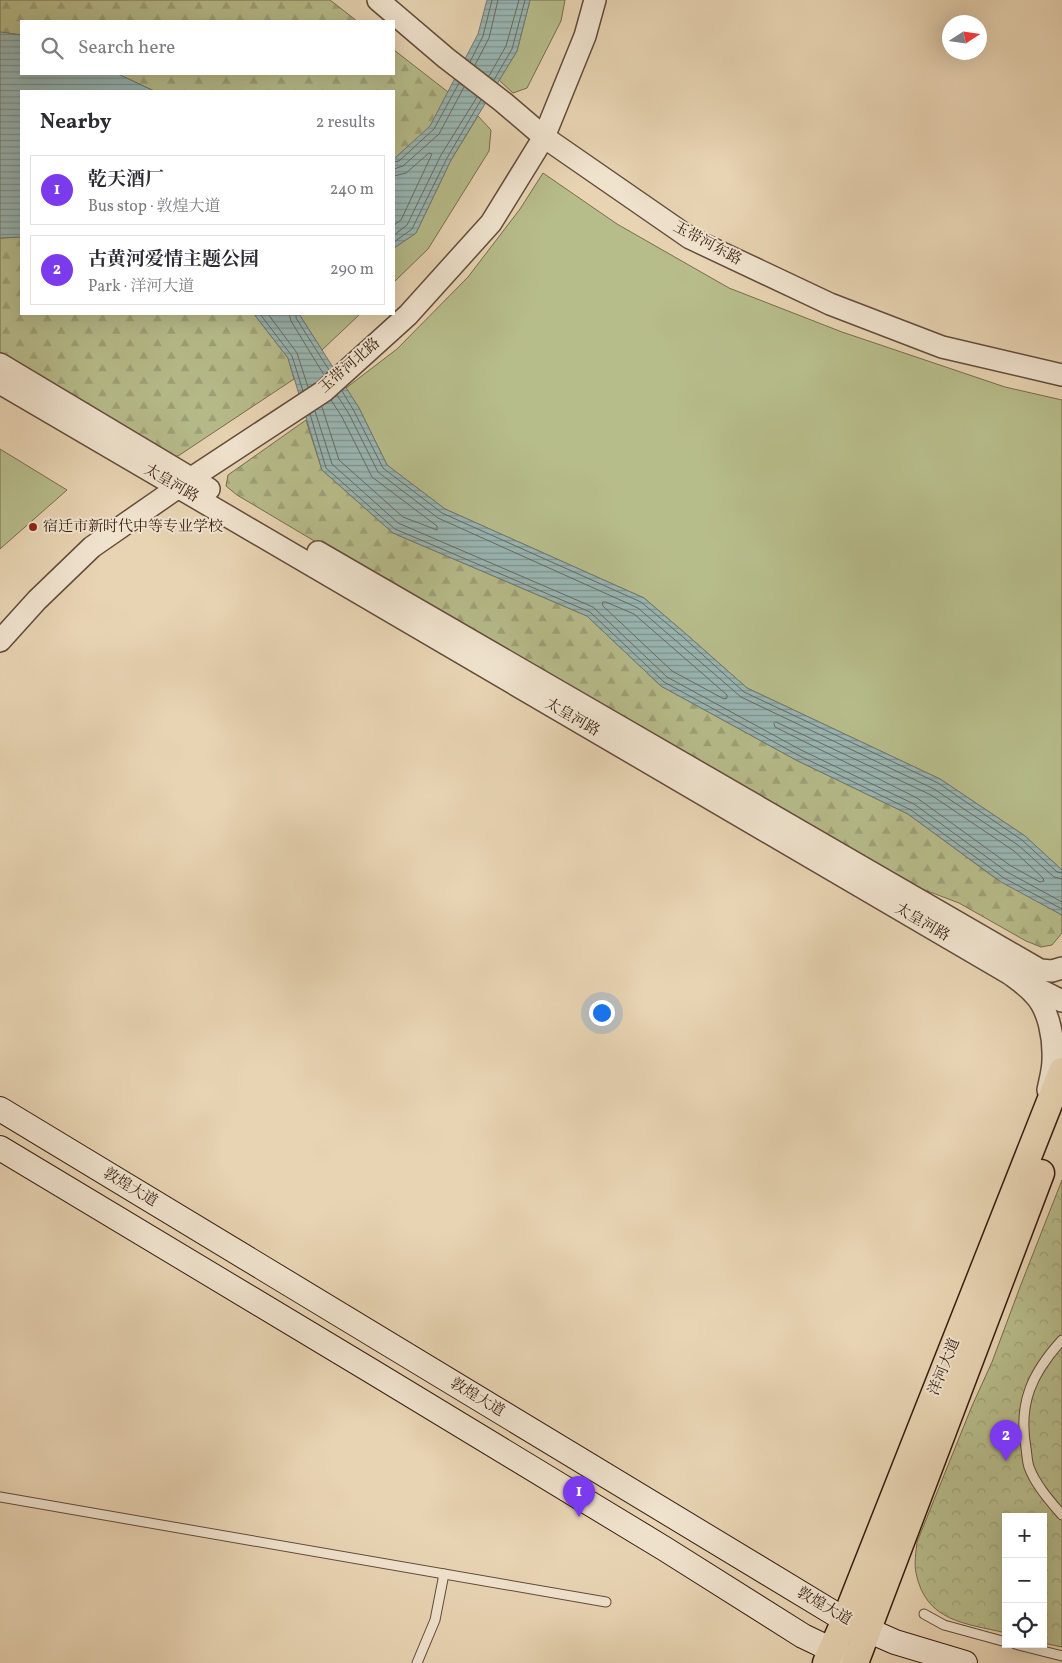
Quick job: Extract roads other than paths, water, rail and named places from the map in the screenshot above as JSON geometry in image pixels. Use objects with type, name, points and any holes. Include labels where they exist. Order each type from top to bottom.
[{"type":"main road","name":"洋河大道","points":[[828,1657],[856,1625],[1053,1115],[1062,1070]]},
{"type":"main road","name":"敦煌大道","points":[[0,1109],[856,1625],[896,1642],[965,1663]]},
{"type":"main road","points":[[0,1148],[573,1493],[803,1636],[828,1657],[857,1662]]},
{"type":"main road","name":"洋河大道","points":[[856,1625],[857,1662]]},
{"type":"street","name":"玉带河东路","points":[[378,0],[544,137],[690,238],[830,304],[942,347],[1062,375]]},
{"type":"street","name":"玉带河北路","points":[[0,642],[37,600],[92,547],[183,483],[324,391],[408,315],[491,223],[544,137],[585,36],[595,0]]},
{"type":"street","name":"太皇河路","points":[[0,364],[183,483],[1010,974],[1035,995],[1043,1006],[1049,1024],[1053,1060],[1053,1115]]},
{"type":"street","name":"太皇河路","points":[[0,383],[183,483],[1040,970],[1055,982],[1062,992]]},
{"type":"street","points":[[1040,970],[1052,971],[1062,968]]},
{"type":"street","points":[[1010,974],[1062,1001]]},
{"type":"lane","points":[[1062,1340],[1045,1359],[1035,1375],[1024,1410],[1023,1423],[1029,1467],[1048,1498],[1062,1515]]},
{"type":"lane","points":[[0,1497],[606,1602]]},
{"type":"lane","points":[[417,1663],[435,1620],[444,1574]]},
{"type":"lane","points":[[924,1614],[944,1625],[1002,1641]]},
{"type":"lane","points":[[1031,1648],[1062,1656]]},
{"type":"water","points":[[487,0],[530,0],[517,51],[451,160],[416,233],[395,247],[395,158],[430,126],[478,34]]},
{"type":"water","points":[[0,32],[20,35],[20,75],[120,75],[152,90],[20,90],[20,237],[0,238]]},
{"type":"water","points":[[255,315],[300,315],[359,408],[387,465],[445,509],[644,598],[747,688],[940,779],[1025,836],[1062,870],[1062,915],[1001,882],[908,814],[796,760],[661,686],[587,616],[393,533],[322,470],[288,358]]},
{"type":"place","name":"宿迁市新时代中等专业学校","points":[[33,527]]},
{"type":"place","name":"古黄河爱情主题公园","points":[[1006,1461]]},
{"type":"place","name":"乾天酒厂","points":[[579,1517]]}]
